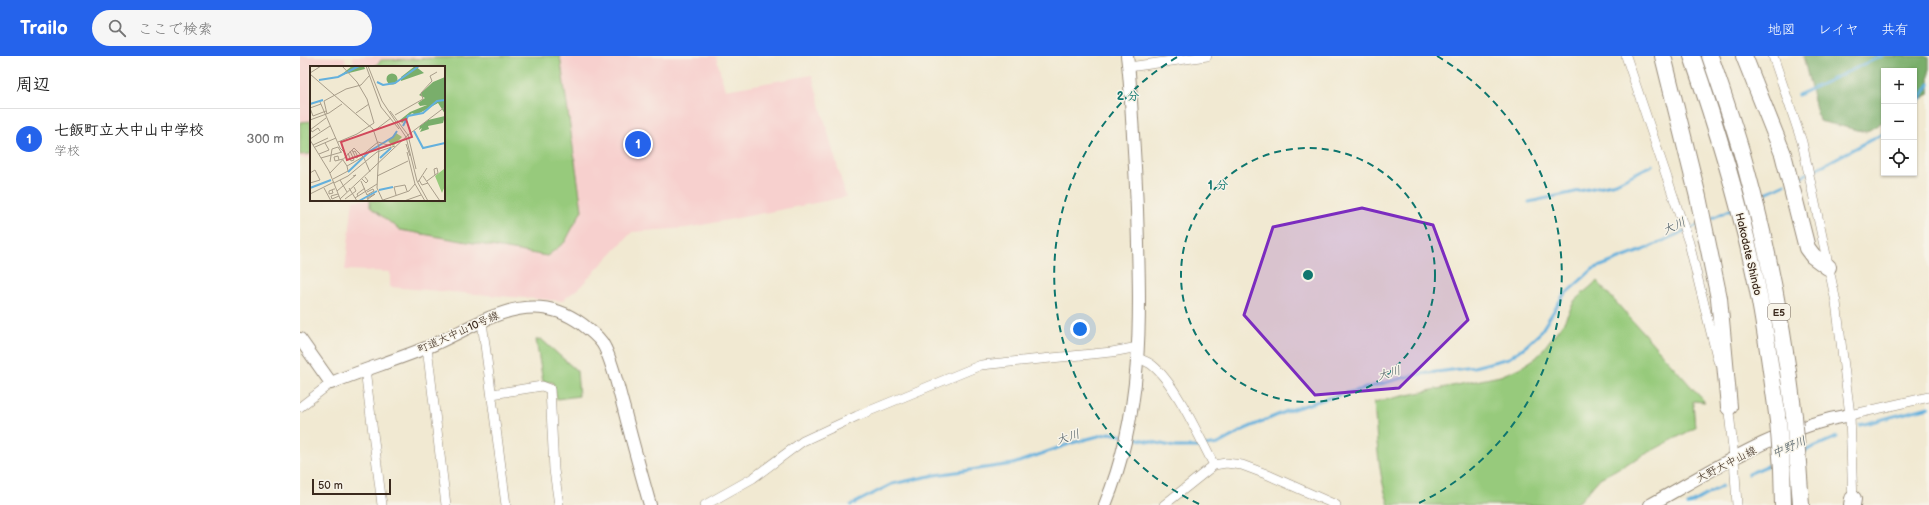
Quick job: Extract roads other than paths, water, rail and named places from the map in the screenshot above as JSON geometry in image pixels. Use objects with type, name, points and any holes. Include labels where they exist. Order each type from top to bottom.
[{"type":"highway","points":[[1662,56],[1698,197],[1704,232],[1719,298],[1729,407]]},
{"type":"highway","name":"Hakodate Shindo","points":[[1692,56],[1719,137],[1757,287],[1778,421],[1782,468],[1783,505]]},
{"type":"highway","name":"Hakodate Shindo","points":[[1710,56],[1747,170],[1757,208],[1781,325],[1794,416],[1801,505]]},
{"type":"highway","points":[[1744,56],[1783,154],[1807,248],[1813,256],[1828,267]]},
{"type":"street","points":[[1105,505],[1124,445],[1129,423],[1138,352],[1140,308],[1136,186],[1128,62],[1207,56]]},
{"type":"street","points":[[1626,56],[1689,243],[1729,407],[1737,505]]},
{"type":"street","points":[[1773,56],[1802,142],[1811,178],[1836,302],[1850,415],[1853,503]]},
{"type":"street","name":"町道大中山10号線","points":[[331,383],[365,369],[427,348],[500,312],[522,308],[550,309],[578,321],[599,339],[605,347],[615,376],[650,505]]},
{"type":"street","points":[[482,322],[506,505]]},
{"type":"street","points":[[300,339],[331,383],[300,407]]},
{"type":"street","points":[[427,348],[446,505]]},
{"type":"street","points":[[705,505],[753,478],[803,441],[857,416],[981,365],[1112,352],[1138,352],[1165,379],[1203,441],[1214,465]]},
{"type":"street","points":[[365,369],[382,505]]},
{"type":"street","points":[[492,394],[542,386],[550,389],[554,470],[559,505]]},
{"type":"street","points":[[1850,415],[1929,397]]},
{"type":"street","name":"大野大中山線","points":[[1650,505],[1734,458],[1786,435],[1834,418],[1850,415]]},
{"type":"street","points":[[1164,505],[1214,465],[1226,463],[1242,465],[1336,505]]},
{"type":"waterway","points":[[1798,95],[1882,56]]},
{"type":"waterway","name":"大川","points":[[1917,104],[1929,84]]},
{"type":"waterway","name":"大川","points":[[1795,180],[1881,135]]},
{"type":"waterway","points":[[1529,202],[1616,183],[1652,165]]},
{"type":"waterway","name":"大川","points":[[1759,196],[1785,184]]},
{"type":"waterway","name":"大川","points":[[1708,220],[1734,208]]},
{"type":"waterway","name":"大川","points":[[1130,437],[1175,447],[1199,447],[1218,444],[1245,429],[1287,411],[1325,399],[1414,375],[1474,367],[1509,358],[1526,346],[1540,333],[1563,296],[1593,269],[1643,250],[1700,224]]},
{"type":"waterway","name":"中野川","points":[[1860,425],[1929,407]]},
{"type":"waterway","name":"大川","points":[[851,505],[892,484],[935,475],[1013,464],[1072,443],[1110,433],[1124,436]]},
{"type":"waterway","name":"中野川","points":[[1802,452],[1837,437]]},
{"type":"waterway","name":"中野川","points":[[1748,474],[1776,462]]},
{"type":"waterway","name":"中野川","points":[[1688,505],[1722,486]]},
{"type":"place","name":"七飯町立大中山中学校","points":[[638,144]]}]
